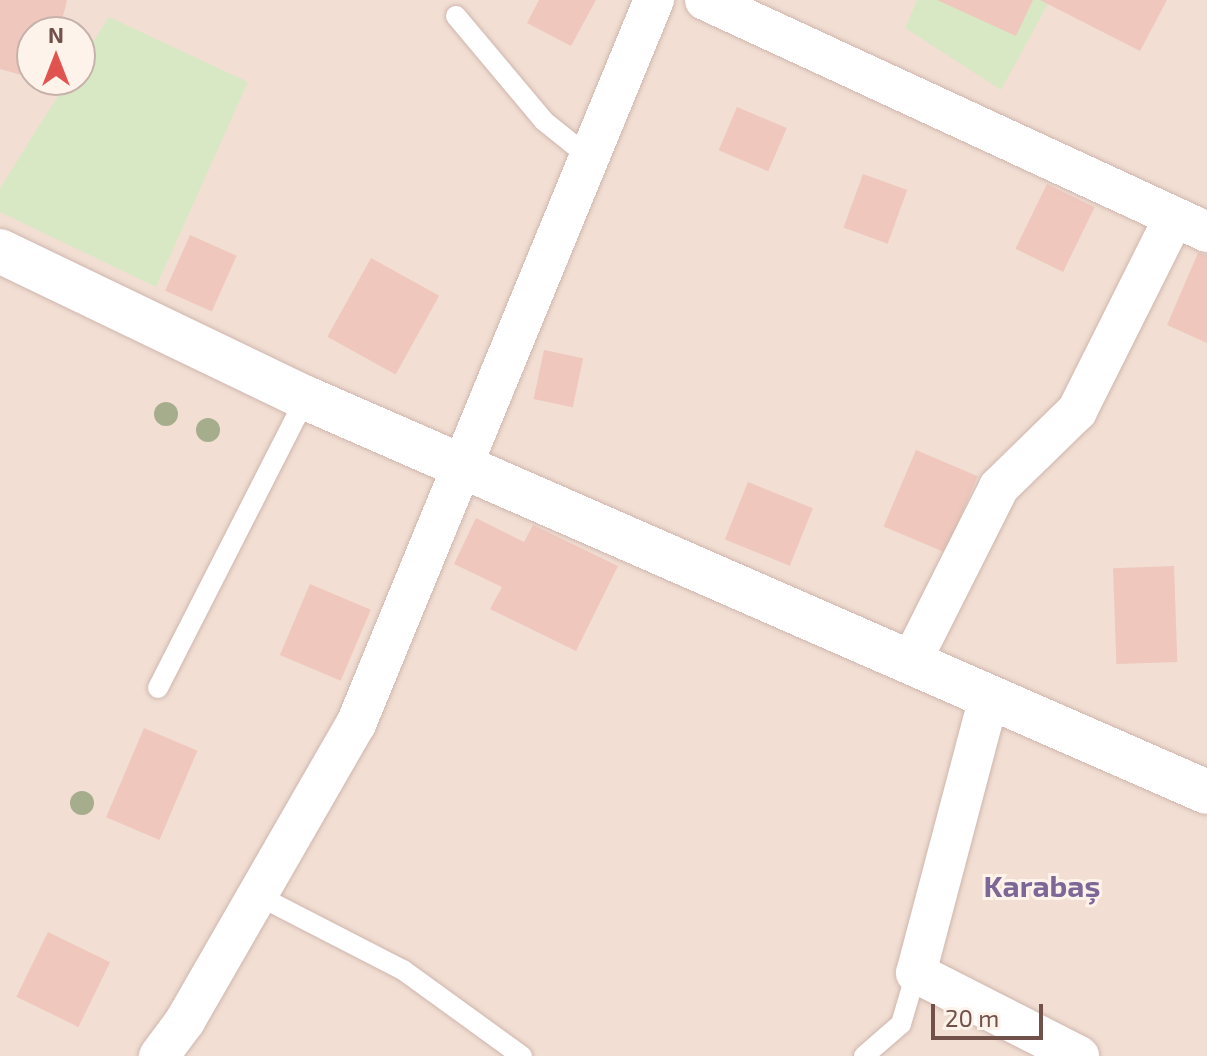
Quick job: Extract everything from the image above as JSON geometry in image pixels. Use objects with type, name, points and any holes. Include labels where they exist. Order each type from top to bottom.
[{"type":"street","points":[[159,1056],[185,1021],[356,724],[654,0]]},
{"type":"street","points":[[705,0],[1190,225],[1077,411],[999,487],[911,662]]},
{"type":"street","points":[[1,253],[306,398],[1207,792]]},
{"type":"street","points":[[989,697],[916,973],[1079,1056]]},
{"type":"lane","points":[[456,16],[544,121],[590,158]]},
{"type":"lane","points":[[158,688],[306,398]]},
{"type":"lane","points":[[257,895],[403,970],[522,1056]]},
{"type":"lane","points":[[864,1056],[901,1024],[916,973]]},
{"type":"shaded area","points":[[0,0],[1207,0],[1207,1056],[0,1056]]},
{"type":"green space","points":[[917,0],[1050,0],[1001,90],[905,28]]},
{"type":"green space","points":[[109,17],[248,82],[156,287],[0,212],[0,188],[58,96],[96,96],[96,37]]},
{"type":"building","points":[[0,0],[67,0],[63,16],[16,16],[16,74],[0,69]]},
{"type":"building","points":[[539,0],[596,0],[571,46],[527,23]]},
{"type":"building","points":[[937,0],[1033,0],[1016,36]]},
{"type":"building","points":[[1040,0],[1167,0],[1140,51]]},
{"type":"building","points":[[737,107],[787,128],[768,171],[719,150]]},
{"type":"building","points":[[863,174],[907,190],[888,244],[844,228]]},
{"type":"building","points":[[1047,184],[1095,207],[1063,272],[1015,249]]},
{"type":"building","points":[[190,235],[237,256],[212,311],[165,291]]},
{"type":"building","points":[[1198,253],[1207,255],[1207,343],[1167,325]]},
{"type":"building","points":[[371,258],[439,296],[396,375],[327,337]]},
{"type":"building","points":[[544,350],[583,358],[573,407],[534,399]]},
{"type":"building","points":[[916,450],[978,476],[945,553],[884,526]]},
{"type":"building","points":[[748,482],[813,508],[790,566],[725,539]]},
{"type":"building","points":[[476,518],[524,542],[533,525],[618,566],[576,651],[490,609],[502,587],[454,564]]},
{"type":"building","points":[[1174,566],[1177,662],[1116,664],[1113,568]]},
{"type":"building","points":[[310,584],[371,610],[341,681],[280,655]]},
{"type":"building","points":[[144,728],[197,751],[159,840],[106,817]]},
{"type":"building","points":[[48,932],[110,962],[78,1027],[16,997]]},
{"type":"district","name":"Karabaş","points":[[1042,885]]}]
